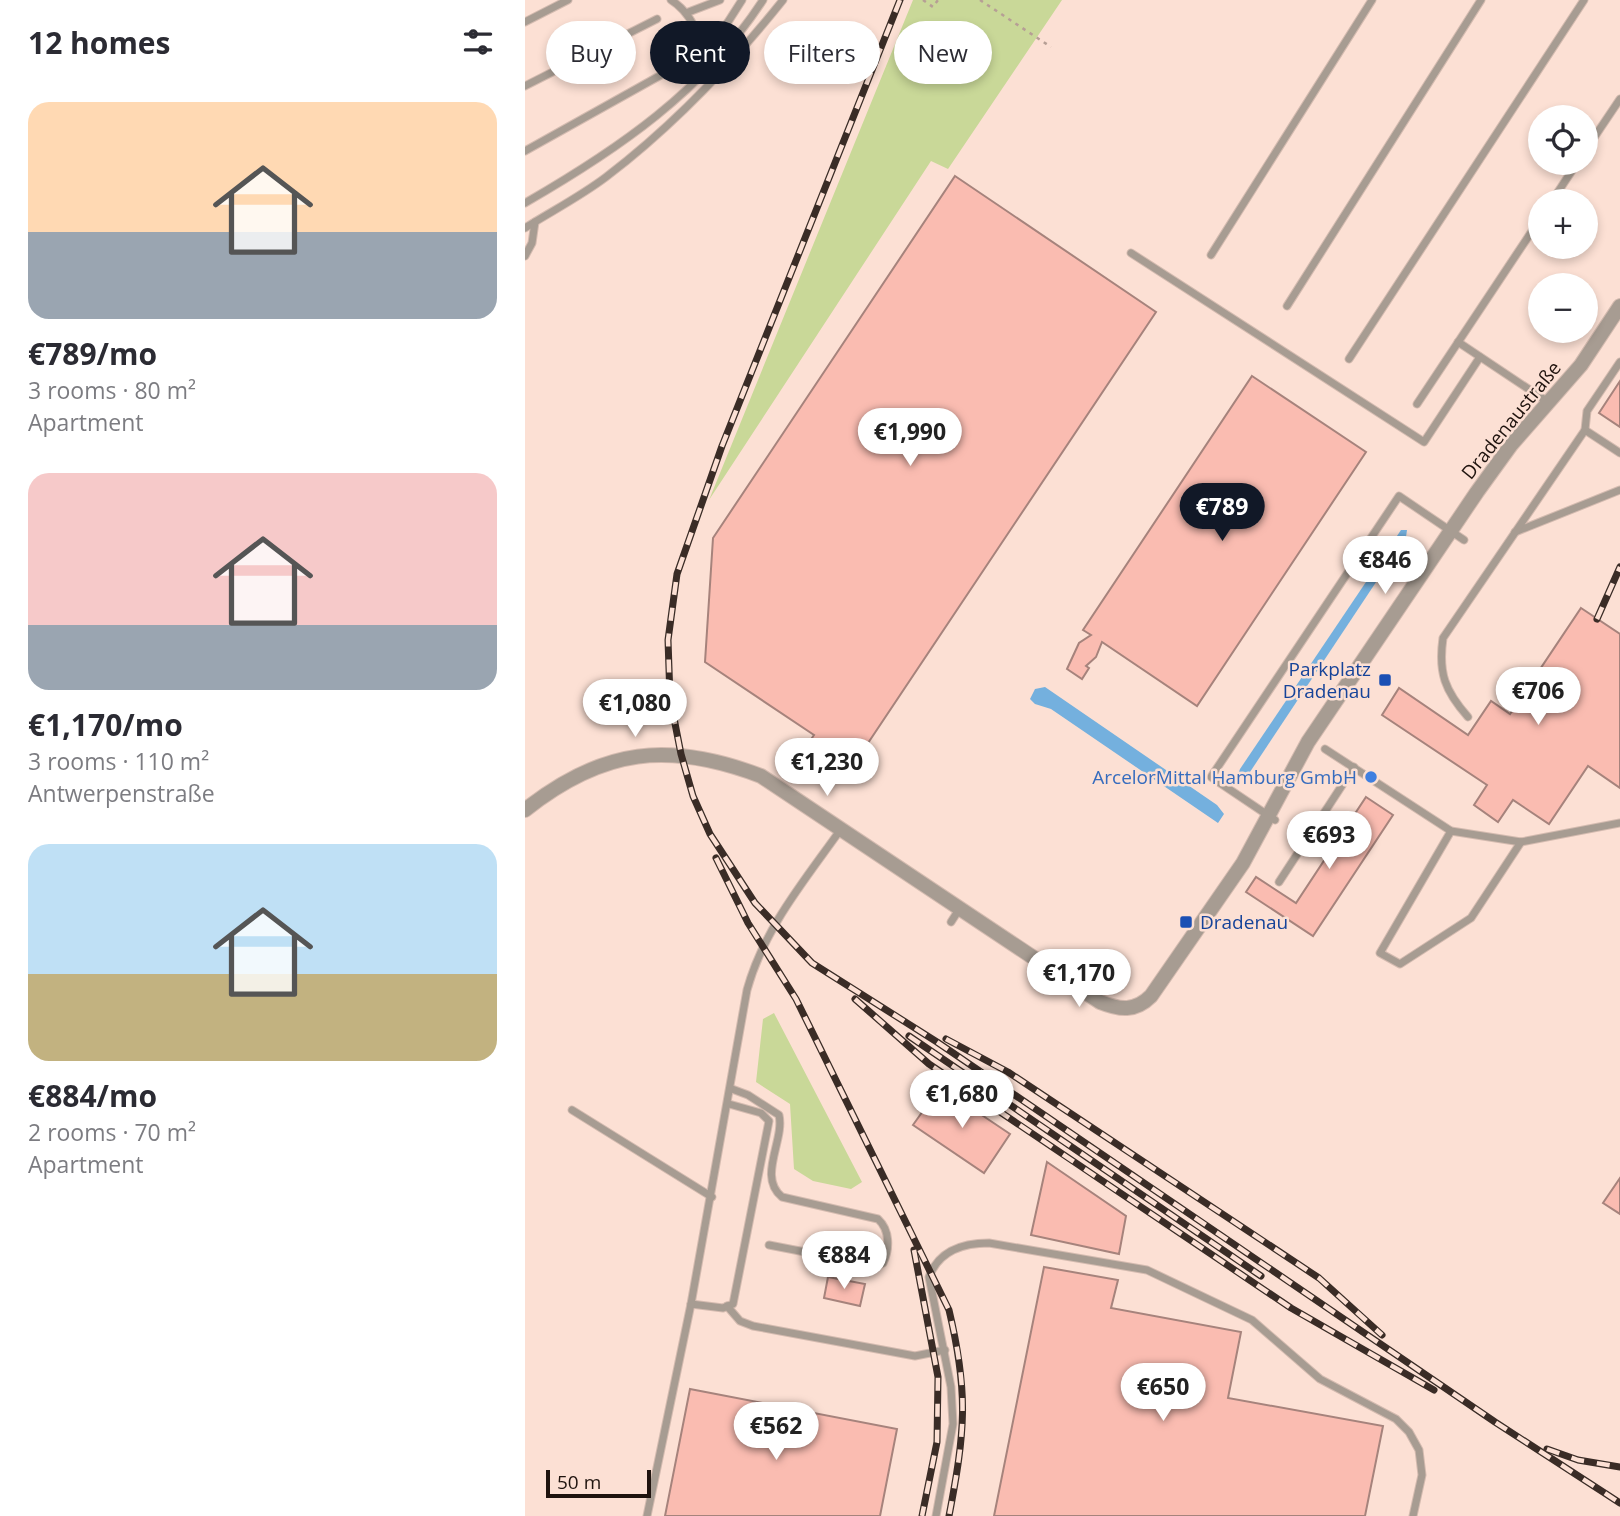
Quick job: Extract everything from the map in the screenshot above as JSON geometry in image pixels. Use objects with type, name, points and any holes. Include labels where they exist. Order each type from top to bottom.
[{"type":"street","name":"Dradenaustraße","points":[[960,908],[1100,1002],[1130,1009],[1145,1002],[1163,981],[1243,863],[1271,818],[1308,742],[1450,531],[1511,444],[1551,404],[1581,365],[1620,306]]},
{"type":"street","points":[[525,810],[581,773],[613,761],[647,755],[685,755],[727,763],[761,776],[960,908]]},
{"type":"lane","points":[[525,22],[568,0]]},
{"type":"lane","points":[[671,0],[687,13],[691,21]]},
{"type":"lane","points":[[687,13],[720,0]]},
{"type":"lane","points":[[729,21],[742,0]]},
{"type":"lane","points":[[749,21],[763,0]]},
{"type":"lane","points":[[525,228],[607,176],[657,133],[732,63],[783,0]]},
{"type":"lane","points":[[1210,255],[1372,0]]},
{"type":"lane","points":[[1287,306],[1481,0]]},
{"type":"lane","points":[[1349,359],[1584,0]]},
{"type":"lane","points":[[525,86],[657,19]]},
{"type":"lane","points":[[525,151],[650,81]]},
{"type":"lane","points":[[525,203],[619,146],[691,84]]},
{"type":"lane","points":[[1598,132],[1620,99]]},
{"type":"lane","points":[[525,256],[532,243],[535,222]]},
{"type":"lane","points":[[1417,404],[1528,237]]},
{"type":"lane","points":[[1131,253],[1424,442],[1480,357]]},
{"type":"lane","points":[[1458,342],[1551,404]]},
{"type":"lane","points":[[1468,718],[1453,700],[1444,681],[1440,661],[1443,638],[1585,430],[1587,411],[1620,362]]},
{"type":"lane","points":[[1585,430],[1620,453]]},
{"type":"lane","points":[[1515,533],[1620,490]]},
{"type":"lane","points":[[1271,818],[1211,778],[1399,496],[1464,540]]},
{"type":"lane","points":[[1325,749],[1451,831],[1521,842],[1620,823]]},
{"type":"lane","points":[[1279,882],[1354,767]]},
{"type":"lane","points":[[647,1516],[712,1197],[747,990],[757,957],[774,924],[841,828]]},
{"type":"lane","points":[[1451,831],[1380,953],[1399,964],[1471,918],[1521,842]]},
{"type":"lane","points":[[951,922],[960,908]]},
{"type":"lane","points":[[732,1089],[748,1095],[779,1115],[781,1125],[772,1175],[776,1192],[790,1199],[878,1219],[882,1223],[889,1249],[883,1263],[877,1266],[769,1245]]},
{"type":"lane","points":[[691,1304],[723,1308],[733,1304],[769,1121],[761,1113],[729,1104]]},
{"type":"lane","points":[[572,1110],[712,1197]]},
{"type":"lane","points":[[936,1516],[953,1424],[945,1350],[929,1277],[951,1249],[968,1243],[1016,1245],[1147,1270],[1252,1320],[1320,1379],[1396,1419],[1409,1432],[1419,1450],[1422,1475],[1413,1516]]},
{"type":"lane","points":[[727,1306],[740,1321],[753,1326],[915,1356],[945,1350]]},
{"type":"path","points":[[923,0],[933,7],[938,0]]},
{"type":"path","points":[[980,0],[1051,47]]},
{"type":"green space","points":[[913,0],[1062,0],[948,169],[931,161],[709,500],[894,47],[894,84],[992,84],[992,21],[904,21]]},
{"type":"green space","points":[[774,1013],[862,1182],[851,1189],[813,1181],[794,1169],[790,1104],[756,1082],[763,1019]]},
{"type":"water","points":[[1401,530],[1407,530],[1406,537],[1246,778],[1241,781],[1237,777],[1240,769]]},
{"type":"water","points":[[1045,687],[1217,805],[1224,814],[1218,823],[1051,709],[1035,704],[1030,699],[1035,689]]},
{"type":"building","points":[[955,176],[1156,312],[846,776],[805,748],[814,735],[705,662],[713,538]]},
{"type":"building","points":[[1252,376],[1366,452],[1197,706],[1102,642],[1096,657],[1086,666],[1089,668],[1082,679],[1067,669],[1079,643],[1091,635],[1083,630]]},
{"type":"building","points":[[1620,381],[1620,427],[1599,413]]},
{"type":"building","points":[[1581,608],[1620,634],[1620,788],[1588,766],[1549,824],[1513,800],[1498,822],[1474,805],[1487,785],[1382,715],[1399,688],[1468,735],[1491,701],[1510,714]]},
{"type":"building","points":[[1366,797],[1393,815],[1313,936],[1246,892],[1256,877],[1296,903]]},
{"type":"building","points":[[940,1087],[1010,1134],[984,1173],[913,1125]]},
{"type":"building","points":[[1047,1162],[1126,1216],[1119,1254],[1031,1235]]},
{"type":"building","points":[[1620,1178],[1620,1214],[1603,1203]]},
{"type":"building","points":[[1044,1267],[1118,1280],[1111,1308],[1241,1332],[1228,1398],[1383,1426],[1365,1516],[994,1516]]},
{"type":"building","points":[[828,1277],[865,1284],[860,1306],[824,1298]]},
{"type":"building","points":[[690,1389],[897,1429],[880,1516],[665,1516]]},
{"type":"railway","points":[[900,0],[722,446],[677,574],[668,640],[670,698],[693,796],[710,834],[755,903],[812,963],[937,1042],[1495,1422],[1620,1503]]},
{"type":"railway","points":[[1597,619],[1620,567]]},
{"type":"railway","points":[[716,858],[748,923],[796,999],[949,1310],[962,1390],[959,1460],[949,1516]]},
{"type":"railway","points":[[855,999],[929,1064],[1291,1308],[1434,1390]]},
{"type":"railway","points":[[909,1036],[1261,1276]]},
{"type":"railway","points":[[946,1039],[1008,1072],[1319,1278],[1382,1335]]},
{"type":"railway","points":[[914,1250],[938,1377],[937,1442],[922,1516]]},
{"type":"railway","points":[[1547,1449],[1578,1460],[1620,1467]]},
{"type":"place","name":"Parkplatz Dradenau","points":[[1385,680]]},
{"type":"place","name":"ArcelorMittal Hamburg GmbH","points":[[1371,777]]},
{"type":"place","name":"Dradenau","points":[[1186,922]]}]
